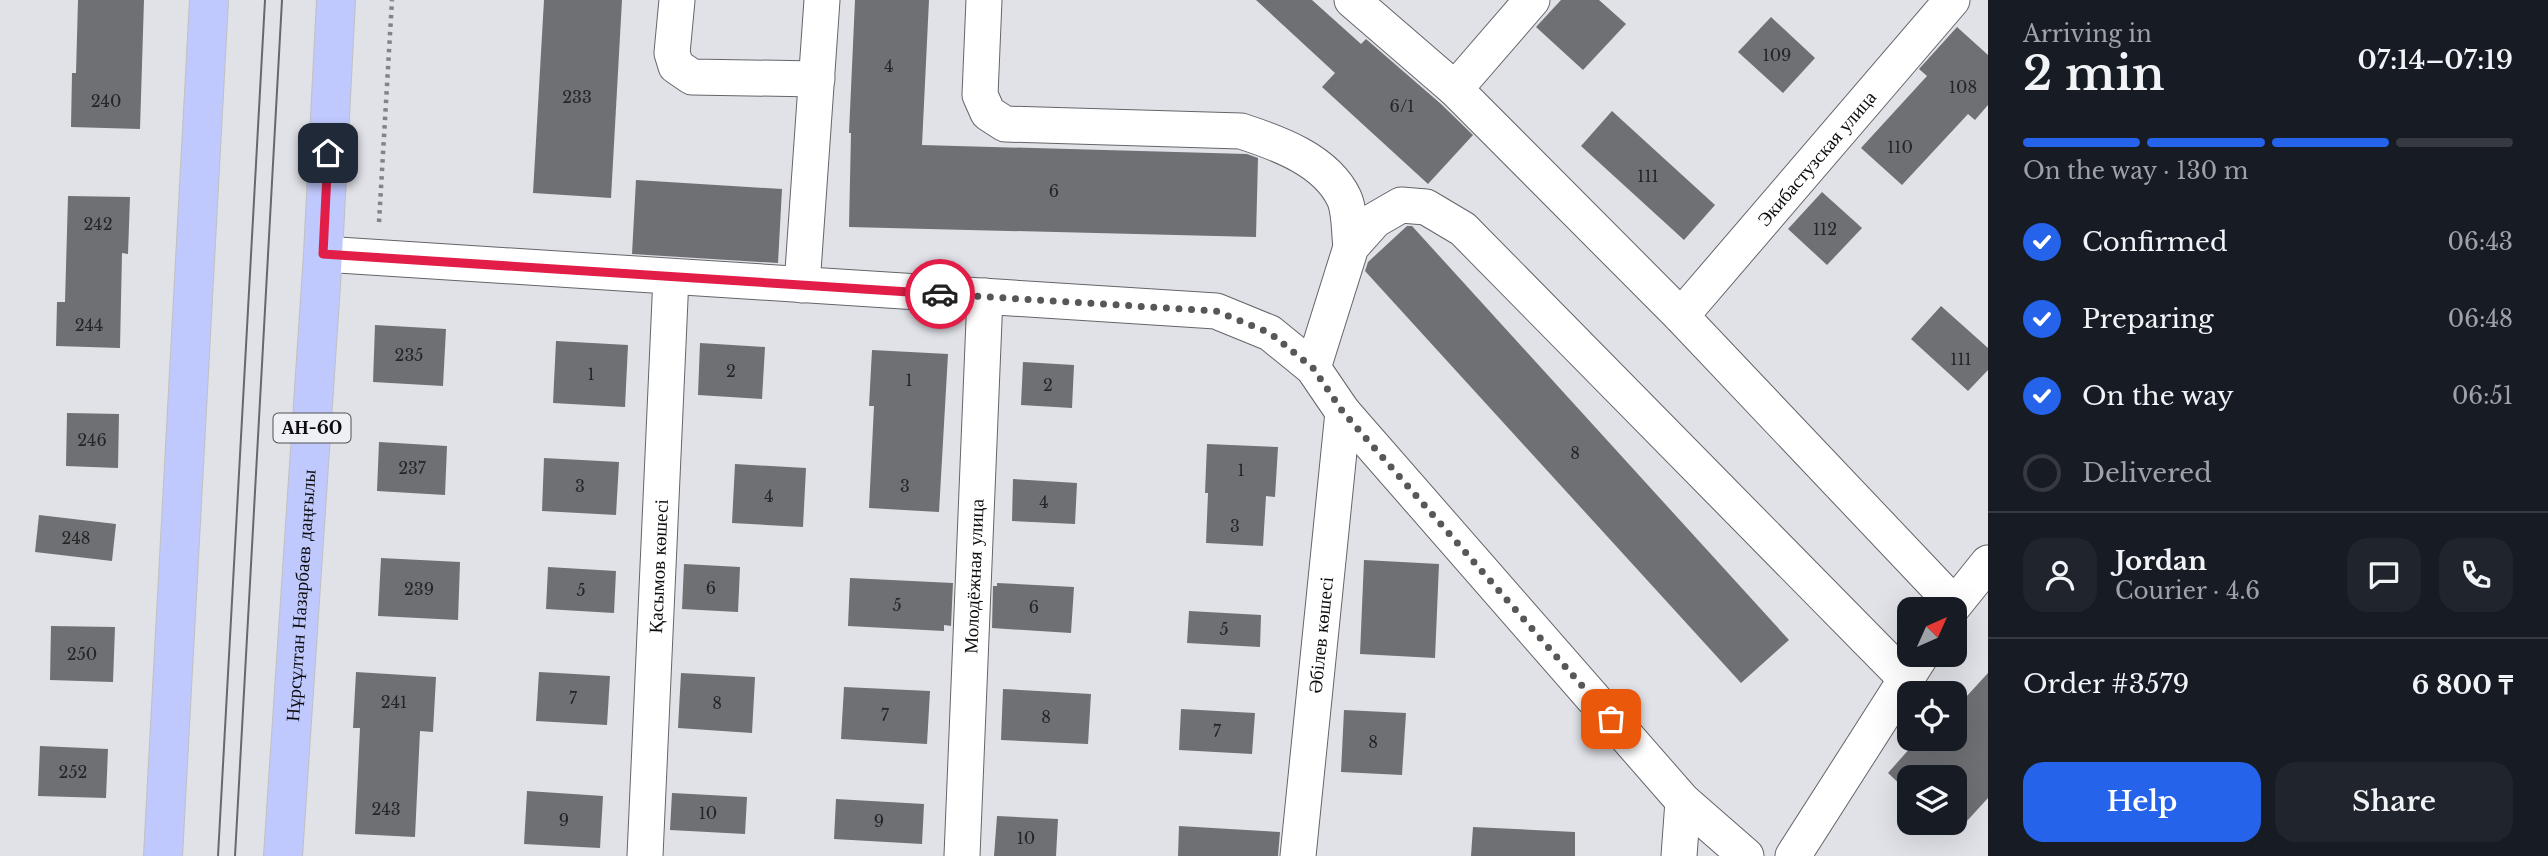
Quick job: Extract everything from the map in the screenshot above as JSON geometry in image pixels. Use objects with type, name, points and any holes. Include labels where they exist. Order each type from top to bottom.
[{"type":"main road","points":[[163,856],[209,0]]},
{"type":"main road","name":"Нұрсұлтан Назарбаев даңғылы","points":[[284,856],[323,254],[336,0]]},
{"type":"street","points":[[677,0],[672,53],[676,66],[692,77],[817,79]]},
{"type":"street","points":[[802,285],[822,0]]},
{"type":"street","points":[[984,0],[980,95],[988,113],[1005,124],[1241,131],[1277,142],[1324,171],[1345,199],[1351,247],[1313,368]]},
{"type":"street","points":[[1352,0],[1455,89],[1681,316],[1944,597]]},
{"type":"street","points":[[1455,89],[1532,0]]},
{"type":"street","name":"Экибастузская улица","points":[[1681,316],[1952,0]]},
{"type":"street","points":[[1351,247],[1376,220],[1401,205],[1426,207],[1463,229],[1897,650]]},
{"type":"street","points":[[323,254],[1216,311],[1270,333],[1313,368],[1343,412],[1683,801],[1746,856]]},
{"type":"street","name":"Қасымов көшесі","points":[[645,856],[671,277]]},
{"type":"street","name":"Молодёжная улица","points":[[962,856],[985,296]]},
{"type":"street","name":"Әбілев көшесі","points":[[1298,856],[1343,412]]},
{"type":"street","points":[[1960,597],[1988,563]]},
{"type":"street","points":[[1793,856],[1914,667]]},
{"type":"street","points":[[1679,856],[1683,801]]},
{"type":"path","points":[[377,258],[392,0]]},
{"type":"building","points":[[78,0],[144,0],[140,129],[71,127]]},
{"type":"building","points":[[544,0],[622,0],[611,198],[533,193]]},
{"type":"building","points":[[855,0],[929,0],[922,145],[1247,154],[1258,158],[1256,237],[849,227],[849,133]]},
{"type":"building","points":[[1256,0],[1312,0],[1361,44],[1366,39],[1473,135],[1428,184],[1322,87],[1335,73]]},
{"type":"building","points":[[1561,0],[1599,0],[1626,24],[1583,70],[1536,27]]},
{"type":"building","points":[[1771,17],[1815,58],[1783,93],[1738,52]]},
{"type":"building","points":[[1957,27],[1988,55],[1988,105],[1975,120],[1968,114],[1902,185],[1861,148],[1927,76],[1919,69]]},
{"type":"building","points":[[1612,111],[1715,205],[1684,240],[1581,146]]},
{"type":"building","points":[[636,180],[782,189],[778,263],[632,254]]},
{"type":"building","points":[[1822,192],[1862,228],[1827,265],[1788,229]]},
{"type":"building","points":[[68,196],[130,197],[128,254],[122,253],[120,348],[56,346],[57,302],[65,302]]},
{"type":"building","points":[[1407,226],[1412,226],[1789,640],[1741,683],[1365,271],[1368,262]]},
{"type":"building","points":[[1941,306],[1988,348],[1988,370],[1968,391],[1911,339]]},
{"type":"building","points":[[375,325],[446,329],[443,386],[373,382]]},
{"type":"building","points":[[556,341],[628,345],[625,407],[553,403]]},
{"type":"building","points":[[700,343],[765,347],[762,399],[698,395]]},
{"type":"building","points":[[872,350],[948,354],[939,512],[869,508],[874,406],[869,406]]},
{"type":"building","points":[[1023,362],[1074,365],[1072,408],[1021,405]]},
{"type":"building","points":[[67,413],[119,414],[118,468],[66,466]]},
{"type":"building","points":[[379,442],[447,446],[445,495],[377,491]]},
{"type":"building","points":[[1207,444],[1278,447],[1275,497],[1266,496],[1263,546],[1206,543]]},
{"type":"building","points":[[544,458],[619,462],[616,515],[542,511]]},
{"type":"building","points":[[735,464],[806,468],[803,527],[732,523]]},
{"type":"building","points":[[1013,479],[1077,483],[1075,524],[1012,521]]},
{"type":"building","points":[[39,515],[116,524],[112,561],[35,552]]},
{"type":"building","points":[[381,558],[460,562],[458,620],[378,616]]},
{"type":"building","points":[[1364,560],[1439,564],[1435,658],[1360,654]]},
{"type":"building","points":[[684,564],[740,567],[738,612],[682,609]]},
{"type":"building","points":[[548,567],[616,571],[614,613],[546,609]]},
{"type":"building","points":[[850,578],[953,583],[951,626],[944,625],[944,631],[848,626]]},
{"type":"building","points":[[997,583],[1074,587],[1071,633],[992,628],[993,586],[997,586]]},
{"type":"building","points":[[1189,611],[1261,615],[1260,647],[1187,643]]},
{"type":"building","points":[[51,626],[115,627],[113,682],[50,680]]},
{"type":"building","points":[[356,672],[436,677],[433,732],[420,731],[415,837],[355,834],[360,728],[353,728]]},
{"type":"building","points":[[539,672],[610,676],[607,725],[536,721]]},
{"type":"building","points":[[681,673],[755,677],[752,733],[678,728]]},
{"type":"building","points":[[1988,673],[1988,798],[1967,821],[1967,765],[1897,765],[1897,782],[1888,773],[1907,751],[1967,751],[1967,696]]},
{"type":"building","points":[[844,687],[930,691],[927,744],[841,739]]},
{"type":"building","points":[[1003,689],[1091,694],[1088,744],[1001,740]]},
{"type":"building","points":[[1181,709],[1255,713],[1252,754],[1179,750]]},
{"type":"building","points":[[1344,710],[1406,713],[1402,775],[1341,772]]},
{"type":"building","points":[[40,746],[108,749],[106,798],[38,796]]},
{"type":"building","points":[[527,791],[603,796],[600,848],[524,844]]},
{"type":"building","points":[[672,793],[747,797],[745,834],[670,830]]},
{"type":"building","points":[[836,799],[924,804],[922,844],[834,839]]},
{"type":"building","points":[[997,816],[1058,819],[1056,856],[994,856]]},
{"type":"building","points":[[1179,826],[1280,832],[1278,856],[1178,856]]},
{"type":"building","points":[[1473,827],[1575,832],[1575,856],[1471,856]]},
{"type":"tram line","points":[[218,856],[265,0]]},
{"type":"tram line","points":[[235,856],[282,0]]},
{"type":"way so far","points":[[940,294],[1216,311],[1270,333],[1313,368],[1343,412],[1611,719]]},
{"type":"route","points":[[328,153],[323,254],[940,294]]}]
